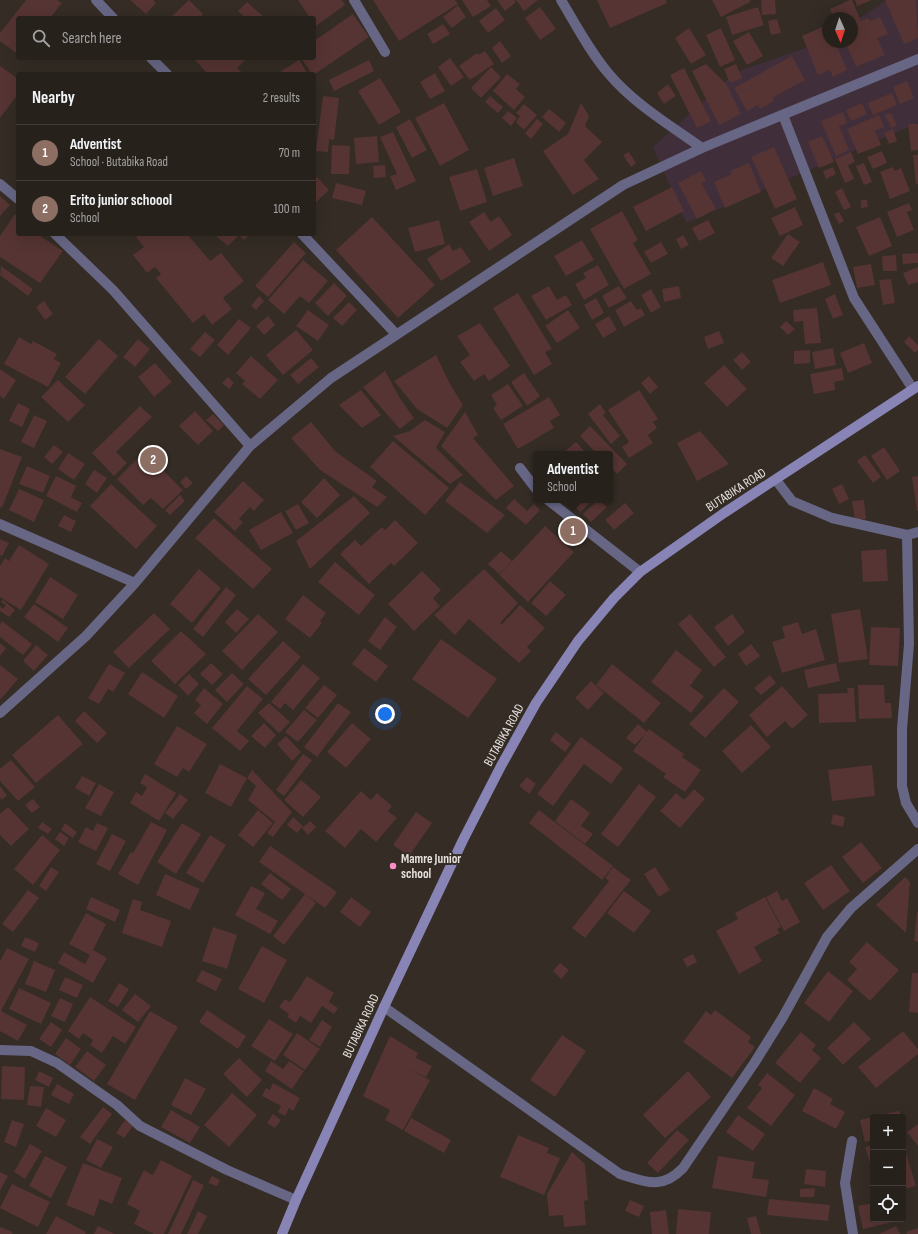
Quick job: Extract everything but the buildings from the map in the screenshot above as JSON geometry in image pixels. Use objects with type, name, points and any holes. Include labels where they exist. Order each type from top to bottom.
[{"type":"main road","name":"BUTABIKA ROAD","points":[[282,1234],[384,1007],[463,840],[501,766],[536,703],[578,641],[614,598],[640,572],[724,513],[915,388]]},
{"type":"street","points":[[96,0],[111,16]]},
{"type":"street","points":[[354,0],[385,52]]},
{"type":"street","points":[[561,0],[583,39],[609,75],[642,104],[702,148]]},
{"type":"street","points":[[0,713],[86,636],[135,583],[250,446],[330,378],[623,185],[702,148],[918,59]]},
{"type":"street","points":[[153,60],[165,72]]},
{"type":"street","points":[[782,116],[854,298],[915,388]]},
{"type":"street","points":[[0,184],[16,197]]},
{"type":"street","points":[[57,236],[113,290],[250,446]]},
{"type":"street","points":[[304,236],[396,334]]},
{"type":"street","points":[[520,468],[533,484]]},
{"type":"street","points":[[776,480],[792,501],[840,520],[908,534],[918,532]]},
{"type":"street","points":[[552,503],[640,572]]},
{"type":"street","points":[[0,524],[135,583]]},
{"type":"street","points":[[908,534],[909,644],[902,729],[902,786],[906,803],[918,823]]},
{"type":"street","points":[[384,1007],[620,1174],[647,1183],[659,1183],[674,1179],[755,1062],[783,1017],[827,937],[851,908],[918,849]]},
{"type":"street","points":[[0,1050],[31,1051],[57,1063],[117,1105],[140,1126],[227,1170],[296,1200]]},
{"type":"street","points":[[852,1141],[845,1183],[853,1234]]},
{"type":"shaded area","points":[[887,0],[918,0],[918,123],[686,223],[653,147],[736,72],[822,42],[822,48],[858,48],[858,19]]},
{"type":"place","name":"Erito junior schoool","points":[[153,460]]},
{"type":"place","name":"Adventist","points":[[573,531]]},
{"type":"place","name":"Mamre Junior school","points":[[393,866]]}]
